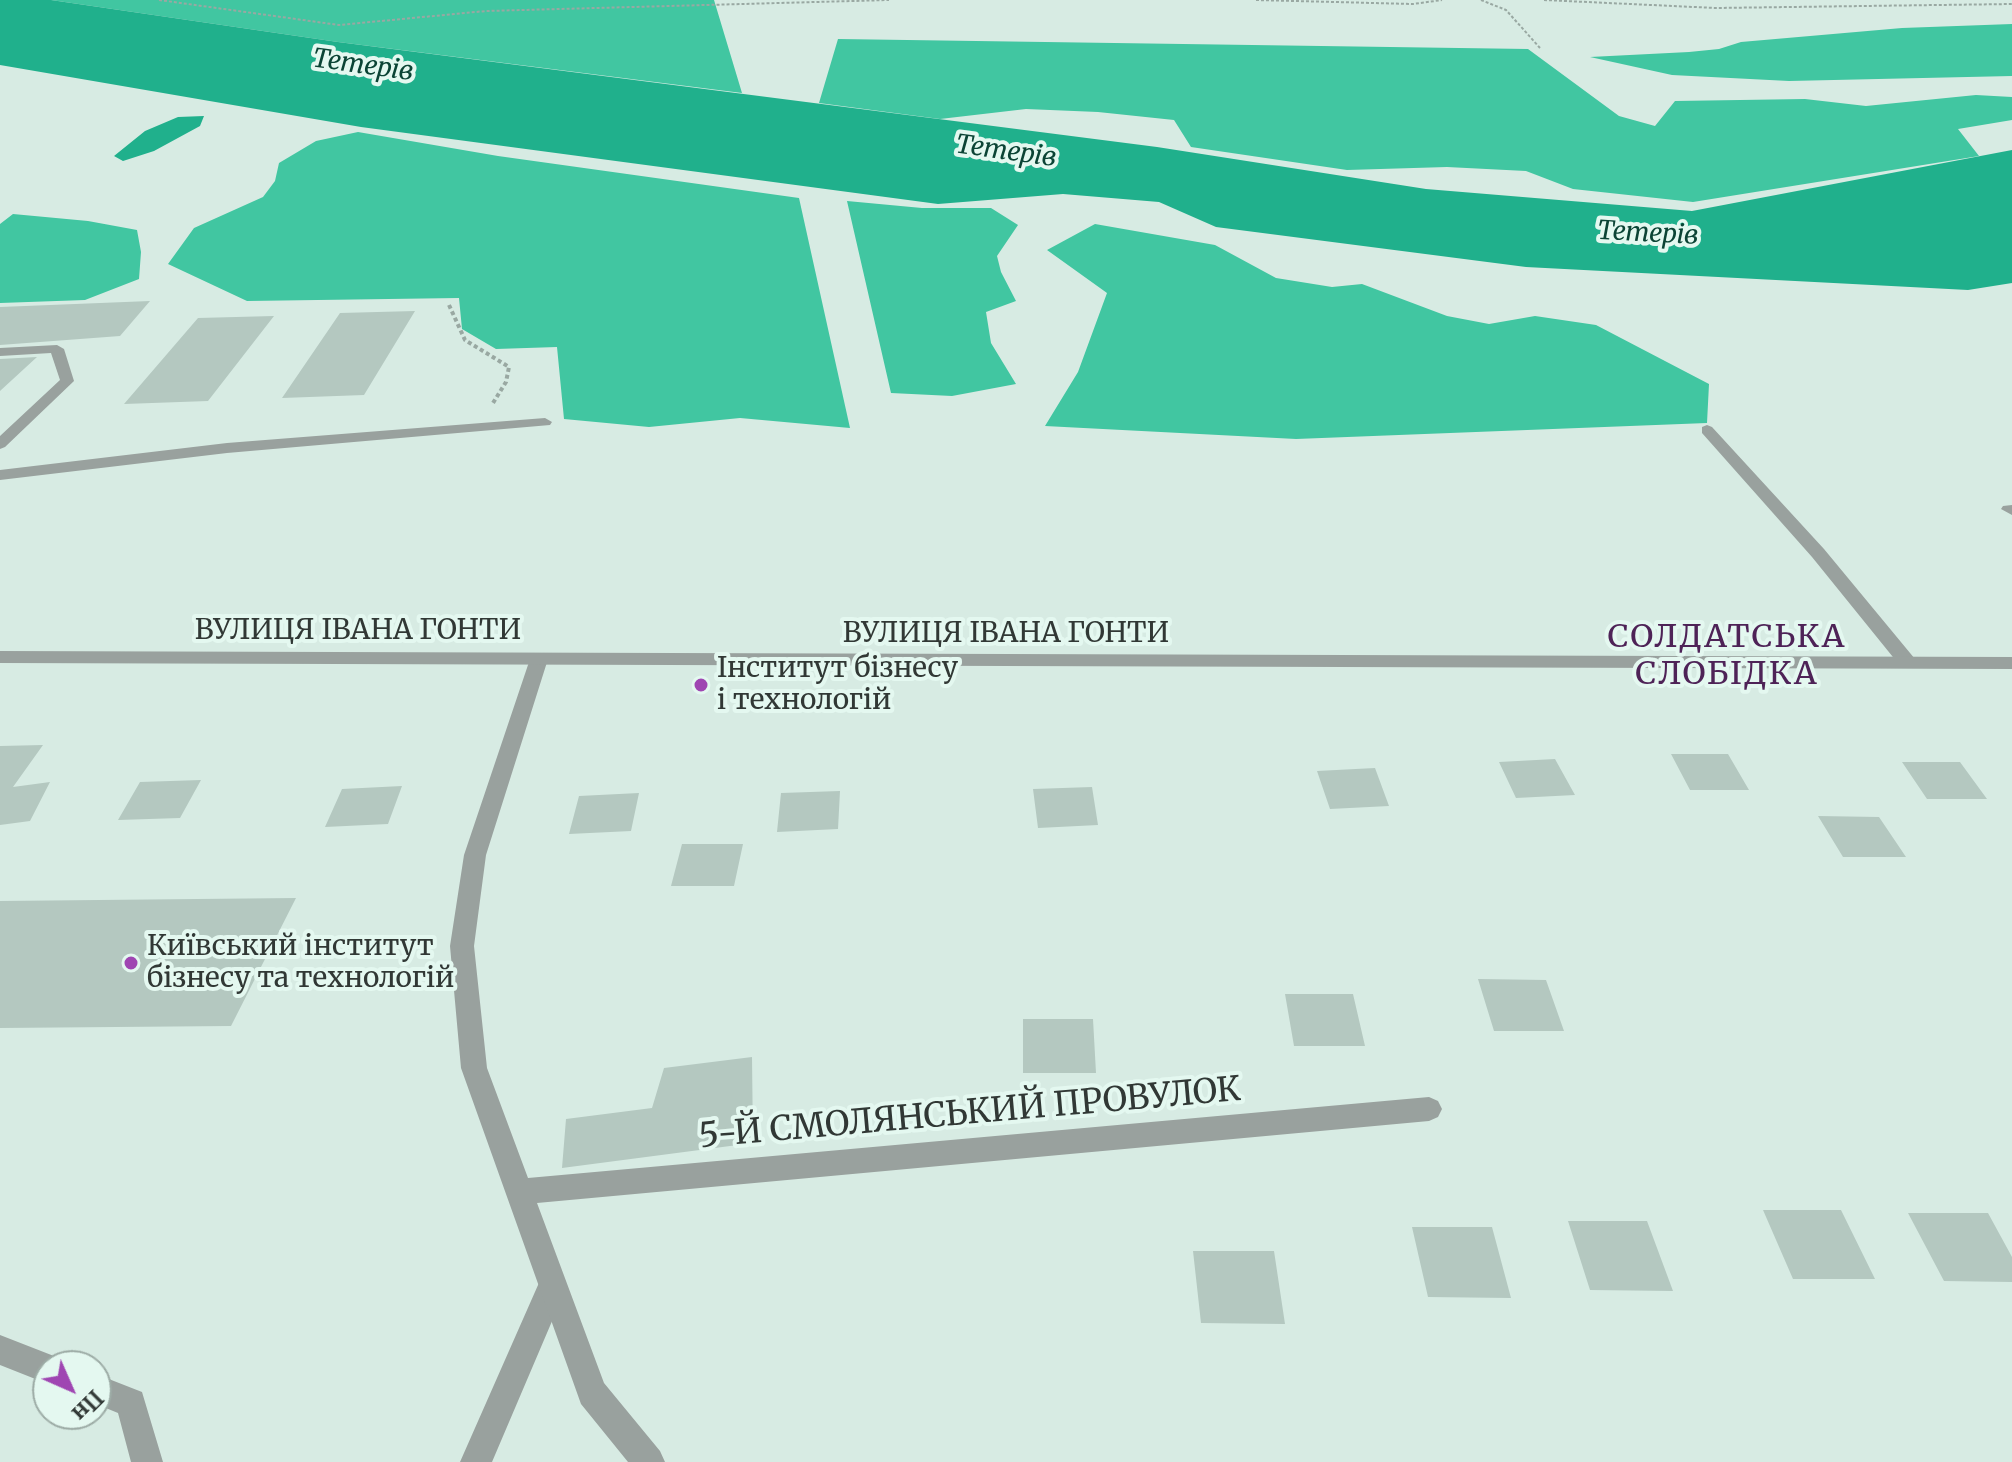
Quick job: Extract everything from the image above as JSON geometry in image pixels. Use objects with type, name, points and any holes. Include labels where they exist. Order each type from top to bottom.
[{"type":"street","points":[[0,352],[57,349],[67,381],[0,444]]},
{"type":"street","points":[[0,475],[227,448],[545,422]]},
{"type":"street","points":[[1707,430],[1818,553],[1908,663]]},
{"type":"street","name":"ВУЛИЦЯ ІВАНА ГОНТИ","points":[[0,657],[2012,663]]},
{"type":"street","points":[[539,659],[475,855],[462,946],[474,1068],[592,1393],[649,1462]]},
{"type":"street","name":"5-Й СМОЛЯНСЬКИЙ ПРОВУЛОК","points":[[517,1192],[1429,1109]]},
{"type":"street","points":[[476,1462],[552,1286]]},
{"type":"street","points":[[0,1350],[32,1363]]},
{"type":"street","points":[[112,1395],[131,1403],[147,1462]]},
{"type":"path","points":[[159,0],[339,25],[486,11],[889,0]]},
{"type":"path","points":[[1256,0],[1413,4],[1442,0]]},
{"type":"path","points":[[1481,0],[1506,10],[1540,48]]},
{"type":"path","points":[[1544,0],[1716,8],[2012,4]]},
{"type":"path","points":[[449,305],[465,340],[509,367],[506,382],[478,428]]},
{"type":"shaded area","points":[[51,0],[714,0],[742,93],[338,42]]},
{"type":"shaded area","points":[[2012,24],[2012,76],[1789,81],[1672,75],[1590,57],[1689,52],[1719,49],[1741,42],[1902,28]]},
{"type":"shaded area","points":[[838,39],[1528,49],[1619,116],[1655,126],[1675,101],[1805,99],[1866,106],[1976,95],[2012,97],[2012,120],[1958,129],[1979,156],[1693,202],[1573,189],[1526,171],[1447,167],[1347,170],[1191,147],[1174,120],[1026,109],[940,119],[819,103]]},
{"type":"shaded area","points":[[358,132],[498,156],[799,198],[850,428],[740,418],[649,427],[564,419],[557,347],[496,349],[462,329],[459,298],[247,301],[168,264],[194,228],[263,197],[275,181],[279,163],[316,141]]},
{"type":"shaded area","points":[[847,201],[922,208],[991,208],[1018,225],[997,256],[1001,272],[1016,301],[986,312],[991,343],[1016,384],[952,396],[891,393]]},
{"type":"shaded area","points":[[13,214],[88,221],[137,230],[141,252],[139,279],[85,300],[0,303],[0,224]]},
{"type":"shaded area","points":[[1095,224],[1215,245],[1276,278],[1332,287],[1362,284],[1447,316],[1489,324],[1535,316],[1596,325],[1709,384],[1707,423],[1296,439],[1045,426],[1078,372],[1107,293],[1047,250]]},
{"type":"water","name":"Тетерів","points":[[0,0],[51,0],[338,42],[1157,147],[1426,189],[1692,211],[2012,150],[2012,283],[1968,290],[1526,267],[1216,227],[1159,202],[1063,194],[938,204],[361,127],[0,65]]},
{"type":"water","points":[[204,116],[200,126],[154,151],[123,161],[114,156],[145,131],[178,117]]},
{"type":"building","points":[[150,301],[120,336],[0,345],[0,307]]},
{"type":"building","points":[[415,311],[364,395],[282,398],[340,313]]},
{"type":"building","points":[[274,316],[208,401],[124,404],[198,318]]},
{"type":"building","points":[[37,357],[0,391],[0,359]]},
{"type":"building","points":[[43,745],[13,787],[50,782],[30,821],[0,825],[0,746]]},
{"type":"building","points":[[1671,754],[1728,754],[1749,790],[1690,790]]},
{"type":"building","points":[[1555,759],[1575,795],[1516,798],[1499,762]]},
{"type":"building","points":[[1902,762],[1960,762],[1987,799],[1927,799]]},
{"type":"building","points":[[1375,768],[1389,806],[1330,809],[1317,771]]},
{"type":"building","points":[[201,780],[180,818],[118,820],[140,782]]},
{"type":"building","points":[[402,786],[388,824],[325,827],[342,789]]},
{"type":"building","points":[[1092,787],[1098,825],[1038,828],[1033,789]]},
{"type":"building","points":[[840,791],[838,829],[777,832],[781,793]]},
{"type":"building","points":[[639,793],[631,831],[569,834],[579,796]]},
{"type":"building","points":[[1818,816],[1879,817],[1906,857],[1843,857]]},
{"type":"building","points":[[682,844],[743,844],[734,886],[671,886]]},
{"type":"building","name":"Київський інститут бізнесу та технологій","points":[[296,898],[231,1026],[0,1028],[0,901]]},
{"type":"building","points":[[1478,979],[1546,980],[1564,1031],[1494,1031]]},
{"type":"building","points":[[1285,994],[1353,994],[1365,1046],[1294,1046]]},
{"type":"building","points":[[1023,1019],[1093,1019],[1096,1073],[1023,1073]]},
{"type":"building","points":[[752,1057],[753,1143],[562,1168],[566,1119],[652,1108],[664,1068]]},
{"type":"building","points":[[1763,1210],[1841,1210],[1875,1279],[1793,1279]]},
{"type":"building","points":[[1908,1213],[1988,1213],[2012,1257],[2012,1282],[1944,1281]]},
{"type":"building","points":[[1568,1221],[1647,1221],[1673,1291],[1590,1290]]},
{"type":"building","points":[[1412,1227],[1492,1227],[1511,1298],[1428,1297]]},
{"type":"building","points":[[1193,1251],[1274,1251],[1285,1324],[1201,1323]]},
{"type":"place","name":"Інститут бізнесу і технологій","points":[[701,685]]},
{"type":"place","name":"Київський інститут бізнесу та технологій","points":[[131,963]]},
{"type":"district","name":"СОЛДАТСЬКА СЛОБІДКА","points":[[1727,656]]}]
